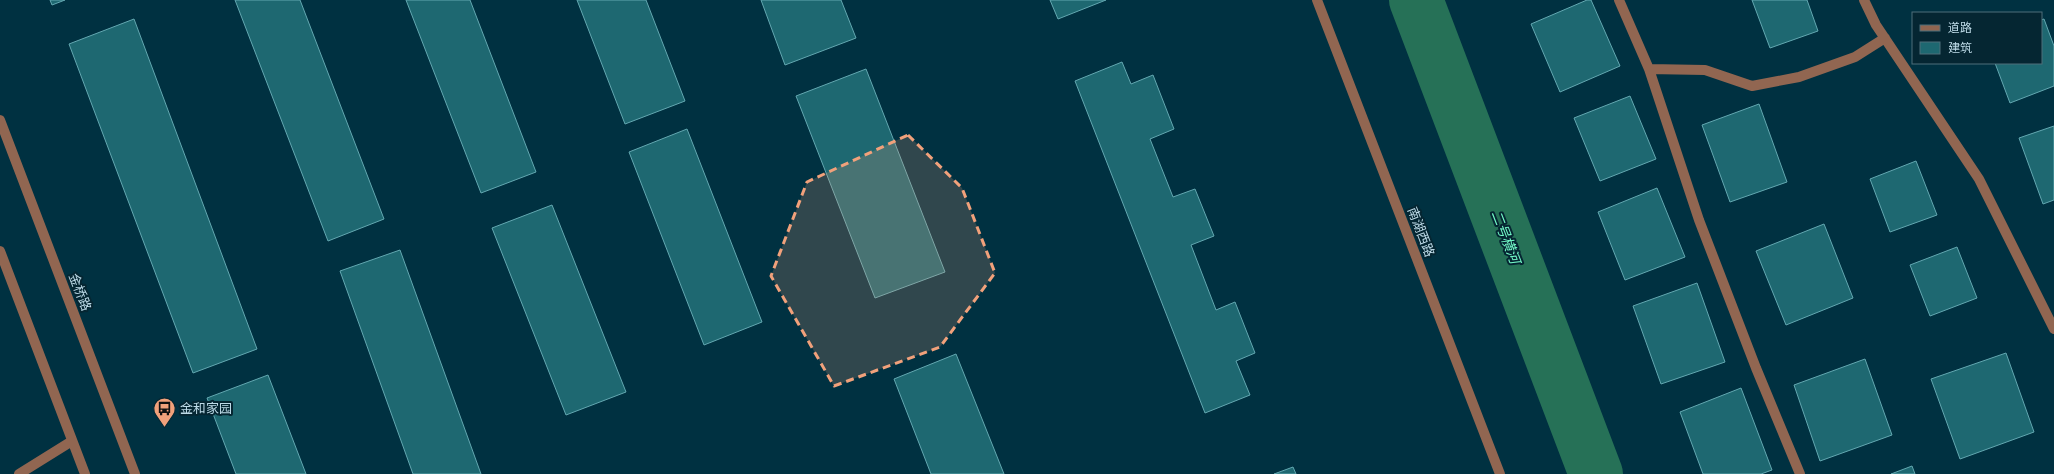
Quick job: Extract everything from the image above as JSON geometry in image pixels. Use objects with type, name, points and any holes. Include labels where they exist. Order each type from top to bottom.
[{"type":"street","name":"南湖西路","points":[[1317,0],[1500,474]]},
{"type":"street","points":[[1619,0],[1649,69],[1699,220],[1756,368],[1800,474]]},
{"type":"street","points":[[1864,0],[1876,24],[1979,179],[2054,329]]},
{"type":"street","points":[[1649,69],[1705,70],[1752,86],[1799,77],[1848,60],[1885,38]]},
{"type":"street","name":"金桥路","points":[[0,120],[136,474]]},
{"type":"street","points":[[0,251],[85,474]]},
{"type":"street","points":[[19,474],[72,441]]},
{"type":"highlighted area","points":[[908,135],[962,188],[995,273],[940,347],[834,386],[771,276],[807,182]]},
{"type":"building","points":[[50,0],[65,0],[52,5]]},
{"type":"building","points":[[235,0],[300,0],[384,219],[328,241]]},
{"type":"building","points":[[406,0],[470,0],[536,172],[481,193]]},
{"type":"building","points":[[577,0],[646,0],[685,101],[625,124]]},
{"type":"building","points":[[761,0],[841,0],[856,38],[785,65]]},
{"type":"building","points":[[1050,0],[1106,0],[1058,19]]},
{"type":"building","points":[[1587,0],[1591,0],[1620,66],[1560,92],[1531,24]]},
{"type":"building","points":[[1752,0],[1807,0],[1818,31],[1770,48]]},
{"type":"building","points":[[134,19],[257,349],[193,373],[69,44]]},
{"type":"building","points":[[2044,19],[2054,46],[2054,86],[2010,103],[1995,64],[2042,64],[2042,20]]},
{"type":"building","points":[[1122,62],[1131,84],[1153,75],[1174,129],[1150,139],[1173,197],[1195,189],[1214,236],[1191,245],[1216,310],[1235,302],[1255,353],[1236,361],[1250,395],[1205,413],[1075,81]]},
{"type":"building","points":[[866,69],[945,272],[875,298],[796,96]]},
{"type":"building","points":[[1630,96],[1656,159],[1600,181],[1574,118]]},
{"type":"building","points":[[1759,104],[1787,182],[1730,202],[1702,125]]},
{"type":"building","points":[[2054,126],[2054,200],[2043,204],[2019,138]]},
{"type":"building","points":[[687,129],[762,322],[704,345],[629,152]]},
{"type":"building","points":[[1916,161],[1937,215],[1890,232],[1870,179]]},
{"type":"building","points":[[1657,188],[1685,257],[1625,280],[1598,212]]},
{"type":"building","points":[[552,205],[626,392],[566,415],[492,228]]},
{"type":"building","points":[[1824,224],[1853,298],[1786,325],[1756,251]]},
{"type":"building","points":[[1957,247],[1977,298],[1930,316],[1910,265]]},
{"type":"building","points":[[400,250],[481,474],[413,474],[340,271]]},
{"type":"building","points":[[1697,283],[1725,362],[1661,384],[1633,306]]},
{"type":"building","points":[[2006,353],[2034,432],[1960,459],[1931,379]]},
{"type":"building","points":[[956,354],[1004,474],[931,474],[894,379]]},
{"type":"building","points":[[1865,359],[1892,435],[1820,461],[1794,385]]},
{"type":"building","points":[[268,375],[306,474],[236,474],[207,398]]},
{"type":"building","points":[[1741,388],[1772,470],[1761,474],[1703,474],[1680,412]]},
{"type":"building","points":[[1912,466],[1915,474],[1891,474]]},
{"type":"building","points":[[1293,467],[1296,474],[1274,474]]},
{"type":"waterway","name":"二号横河","points":[[1416,0],[1596,474]]},
{"type":"place","name":"金和家园","points":[[164,428]]}]
